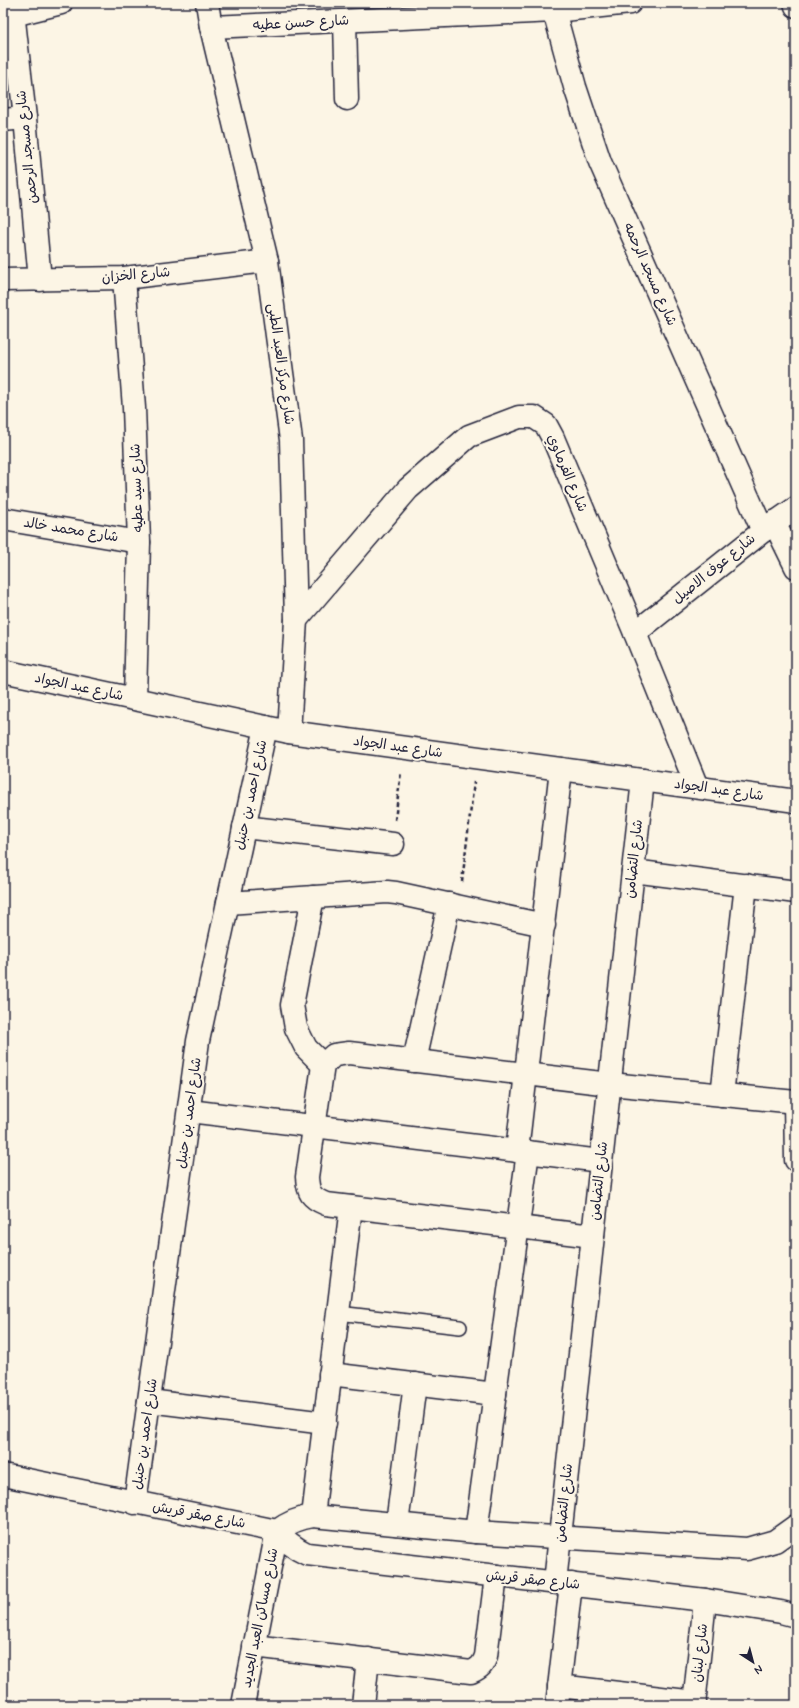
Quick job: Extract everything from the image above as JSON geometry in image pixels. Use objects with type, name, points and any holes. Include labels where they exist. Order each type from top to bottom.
[{"type":"street","points":[[12,9],[61,3]]},
{"type":"street","name":"شارع مركز العبد الطبى","points":[[207,3],[211,27],[267,261],[292,440],[296,620],[290,732]]},
{"type":"street","name":"شارع حسن عطيه","points":[[211,27],[345,21],[380,11],[561,8],[630,3]]},
{"type":"street","name":"شارع مسجد الرحمه","points":[[561,8],[575,87],[600,162],[768,526],[796,567]]},
{"type":"street","name":"شارع مسجد الرحمن","points":[[12,9],[25,118],[40,280]]},
{"type":"street","points":[[345,21],[347,100]]},
{"type":"street","points":[[3,120],[25,118]]},
{"type":"street","name":"شارع الخزان","points":[[3,280],[124,278],[267,261]]},
{"type":"street","name":"شارع سيد عطيه","points":[[124,278],[134,408],[139,542],[135,699]]},
{"type":"street","name":"شارع الفرماوي","points":[[296,620],[408,488],[468,436],[519,416],[534,417],[546,425],[553,438],[635,633],[697,787]]},
{"type":"street","name":"شارع عوف الاصيل","points":[[635,633],[768,526],[796,508]]},
{"type":"street","name":"شارع محمد خالد","points":[[3,519],[139,542]]},
{"type":"street","name":"شارع عبد الجواد","points":[[3,671],[290,732],[796,801]]},
{"type":"street","name":"شارع احمد بن حنبل","points":[[136,1503],[198,1041],[266,727]]},
{"type":"street","points":[[476,1532],[518,1227],[526,1074],[562,769]]},
{"type":"street","name":"شارع التضامن","points":[[558,1696],[563,1583],[560,1537],[643,780]]},
{"type":"street","points":[[244,827],[393,844]]},
{"type":"street","points":[[633,871],[796,892]]},
{"type":"street","points":[[722,1095],[746,885]]},
{"type":"street","points":[[228,903],[387,892],[544,925]]},
{"type":"street","points":[[313,897],[292,1005],[296,1028],[299,1035],[306,1048],[323,1065]]},
{"type":"street","points":[[414,1061],[454,906]]},
{"type":"street","points":[[593,1236],[326,1204],[315,1199],[308,1189],[307,1177],[323,1065],[334,1055],[349,1053],[610,1084],[796,1102],[796,1160]]},
{"type":"street","points":[[189,1112],[601,1161]]},
{"type":"street","points":[[313,1516],[351,1207]]},
{"type":"street","points":[[330,1374],[495,1394]]},
{"type":"street","points":[[397,1524],[415,1384]]},
{"type":"street","points":[[149,1402],[325,1423]]},
{"type":"street","name":"شارع صقر قريش","points":[[3,1475],[277,1531],[285,1541],[295,1549],[307,1554],[705,1600],[781,1612],[796,1616]]},
{"type":"street","points":[[277,1531],[287,1523],[300,1518],[313,1516],[476,1532],[747,1549],[775,1541],[796,1526]]},
{"type":"street","name":"شارع مساكن العبد الجديد","points":[[243,1705],[277,1531]]},
{"type":"street","points":[[254,1646],[471,1672],[484,1664],[496,1576]]},
{"type":"street","name":"شارع لبنان","points":[[695,1704],[705,1600]]},
{"type":"street","points":[[363,1705],[368,1660]]},
{"type":"street","points":[[558,1696],[695,1704]]},
{"type":"lane","points":[[338,1313],[460,1327]]},
{"type":"path","points":[[454,906],[477,758]]}]
